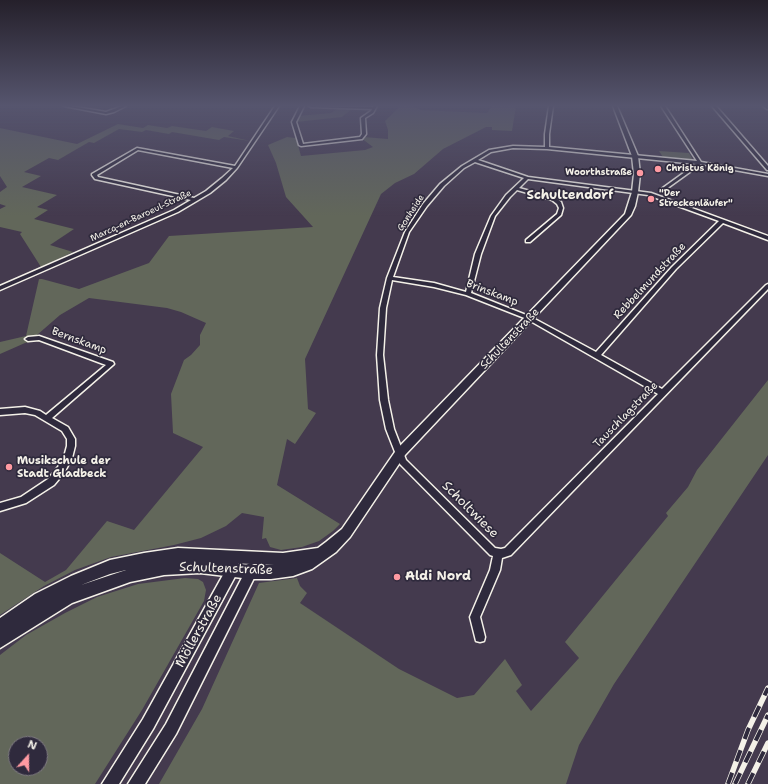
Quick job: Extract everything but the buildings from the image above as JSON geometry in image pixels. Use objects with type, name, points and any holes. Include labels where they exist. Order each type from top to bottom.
[{"type":"main road","name":"Schultenstraße","points":[[0,641],[36,616],[68,597],[130,575],[164,568],[200,566],[251,572],[272,572],[307,564],[331,547],[346,533],[401,452],[626,217],[632,206],[637,174],[635,156],[630,143]]},
{"type":"main road","name":"Schultenstraße","points":[[0,626],[40,599],[76,581],[110,567],[144,559],[178,554],[246,558],[293,558],[321,553]]},
{"type":"street","name":"Marcq-en-Baroeul-Straße","points":[[0,288],[147,224],[195,200],[213,189],[236,167],[252,143]]},
{"type":"street","points":[[300,143],[301,145],[322,143]]},
{"type":"street","points":[[547,143],[547,148]]},
{"type":"street","points":[[662,191],[700,163],[687,143]]},
{"type":"street","points":[[745,143],[768,169]]},
{"type":"street","name":"Gonheide","points":[[401,452],[390,429],[384,400],[380,355],[384,308],[390,278],[407,232],[425,205],[442,185],[463,167],[490,151],[505,148],[547,148],[700,163],[747,171]]},
{"type":"street","points":[[195,200],[97,178],[94,175],[137,149],[236,167]]},
{"type":"street","points":[[474,160],[527,178],[635,192],[664,199],[768,238]]},
{"type":"street","points":[[747,171],[768,175]]},
{"type":"street","points":[[747,171],[768,179]]},
{"type":"street","points":[[468,294],[485,233],[501,204],[527,178]]},
{"type":"street","points":[[516,188],[554,199],[559,203],[561,208],[559,215],[528,241]]},
{"type":"street","name":"Rebbelmundstraße","points":[[596,356],[674,268],[722,221]]},
{"type":"street","name":"Brinskamp","points":[[390,278],[434,285],[468,294],[530,318],[663,393]]},
{"type":"street","name":"Tauschlagstraße","points":[[498,553],[508,552],[768,286]]},
{"type":"street","name":"Bernskamp","points":[[28,340],[39,338],[111,364],[47,418]]},
{"type":"street","points":[[0,412],[25,410],[47,418],[69,433],[71,446],[68,458],[57,476],[42,489],[23,500],[0,508]]},
{"type":"street","name":"Scholtwiese","points":[[401,452],[403,462],[493,552],[498,553],[495,570],[474,617],[480,637]]},
{"type":"street","points":[[246,558],[251,572]]},
{"type":"street","name":"Möllerstraße","points":[[110,784],[152,717],[232,570],[246,558]]},
{"type":"street","name":"Möllerstraße","points":[[136,784],[171,729],[251,572]]},
{"type":"green space","points":[[0,143],[70,143],[77,144],[88,143],[58,160],[49,158],[24,172],[41,176],[22,187],[57,195],[37,207],[48,210],[34,219],[74,229],[50,245],[73,252],[41,267],[20,234],[22,232],[0,227],[0,209],[6,206],[0,204],[0,192],[7,187],[0,176]]},
{"type":"green space","points":[[274,143],[297,143],[301,156],[365,150],[373,147],[367,143],[456,143],[443,149],[414,174],[395,183],[381,194],[305,359],[308,409],[316,413],[295,444],[287,439],[277,485],[340,524],[319,541],[302,547],[281,550],[270,547],[266,538],[262,539],[264,517],[242,513],[226,526],[201,538],[174,545],[111,557],[75,570],[44,586],[0,615],[0,553],[45,582],[66,570],[107,521],[134,530],[203,447],[173,433],[171,394],[184,360],[200,345],[200,335],[206,323],[181,312],[167,308],[89,298],[60,315],[37,335],[39,340],[25,343],[0,354],[0,342],[26,336],[39,279],[79,289],[149,263],[169,236],[313,227],[286,197],[276,163],[268,145]]},
{"type":"green space","points":[[659,151],[689,153],[693,160],[663,157]]},
{"type":"green space","points":[[768,380],[768,455],[614,684],[579,745],[566,784],[159,784],[202,709],[259,583],[297,578],[300,586],[307,593],[300,603],[399,669],[457,698],[474,695],[505,659],[522,685],[516,691],[531,711],[579,658],[565,642],[668,516],[666,513],[688,487],[697,470]]},
{"type":"green space","points":[[185,578],[198,579],[203,582],[206,590],[204,601],[142,710],[95,784],[0,784],[0,655],[26,635],[97,597],[138,584]]},
{"type":"railway","points":[[728,784],[748,730],[768,688]]},
{"type":"railway","points":[[735,784],[768,715]]},
{"type":"railway","points":[[748,784],[768,743]]},
{"type":"place","name":"Christus König","points":[[658,169]]},
{"type":"place","name":"Woorthstraße","points":[[640,173]]},
{"type":"place","name":"\"Der Streckenläufer\"","points":[[651,199]]},
{"type":"place","name":"Musikschule der Stadt Gladbeck","points":[[9,467]]},
{"type":"place","name":"Aldi Nord","points":[[397,577]]},
{"type":"district","name":"Schultendorf","points":[[570,196]]}]
